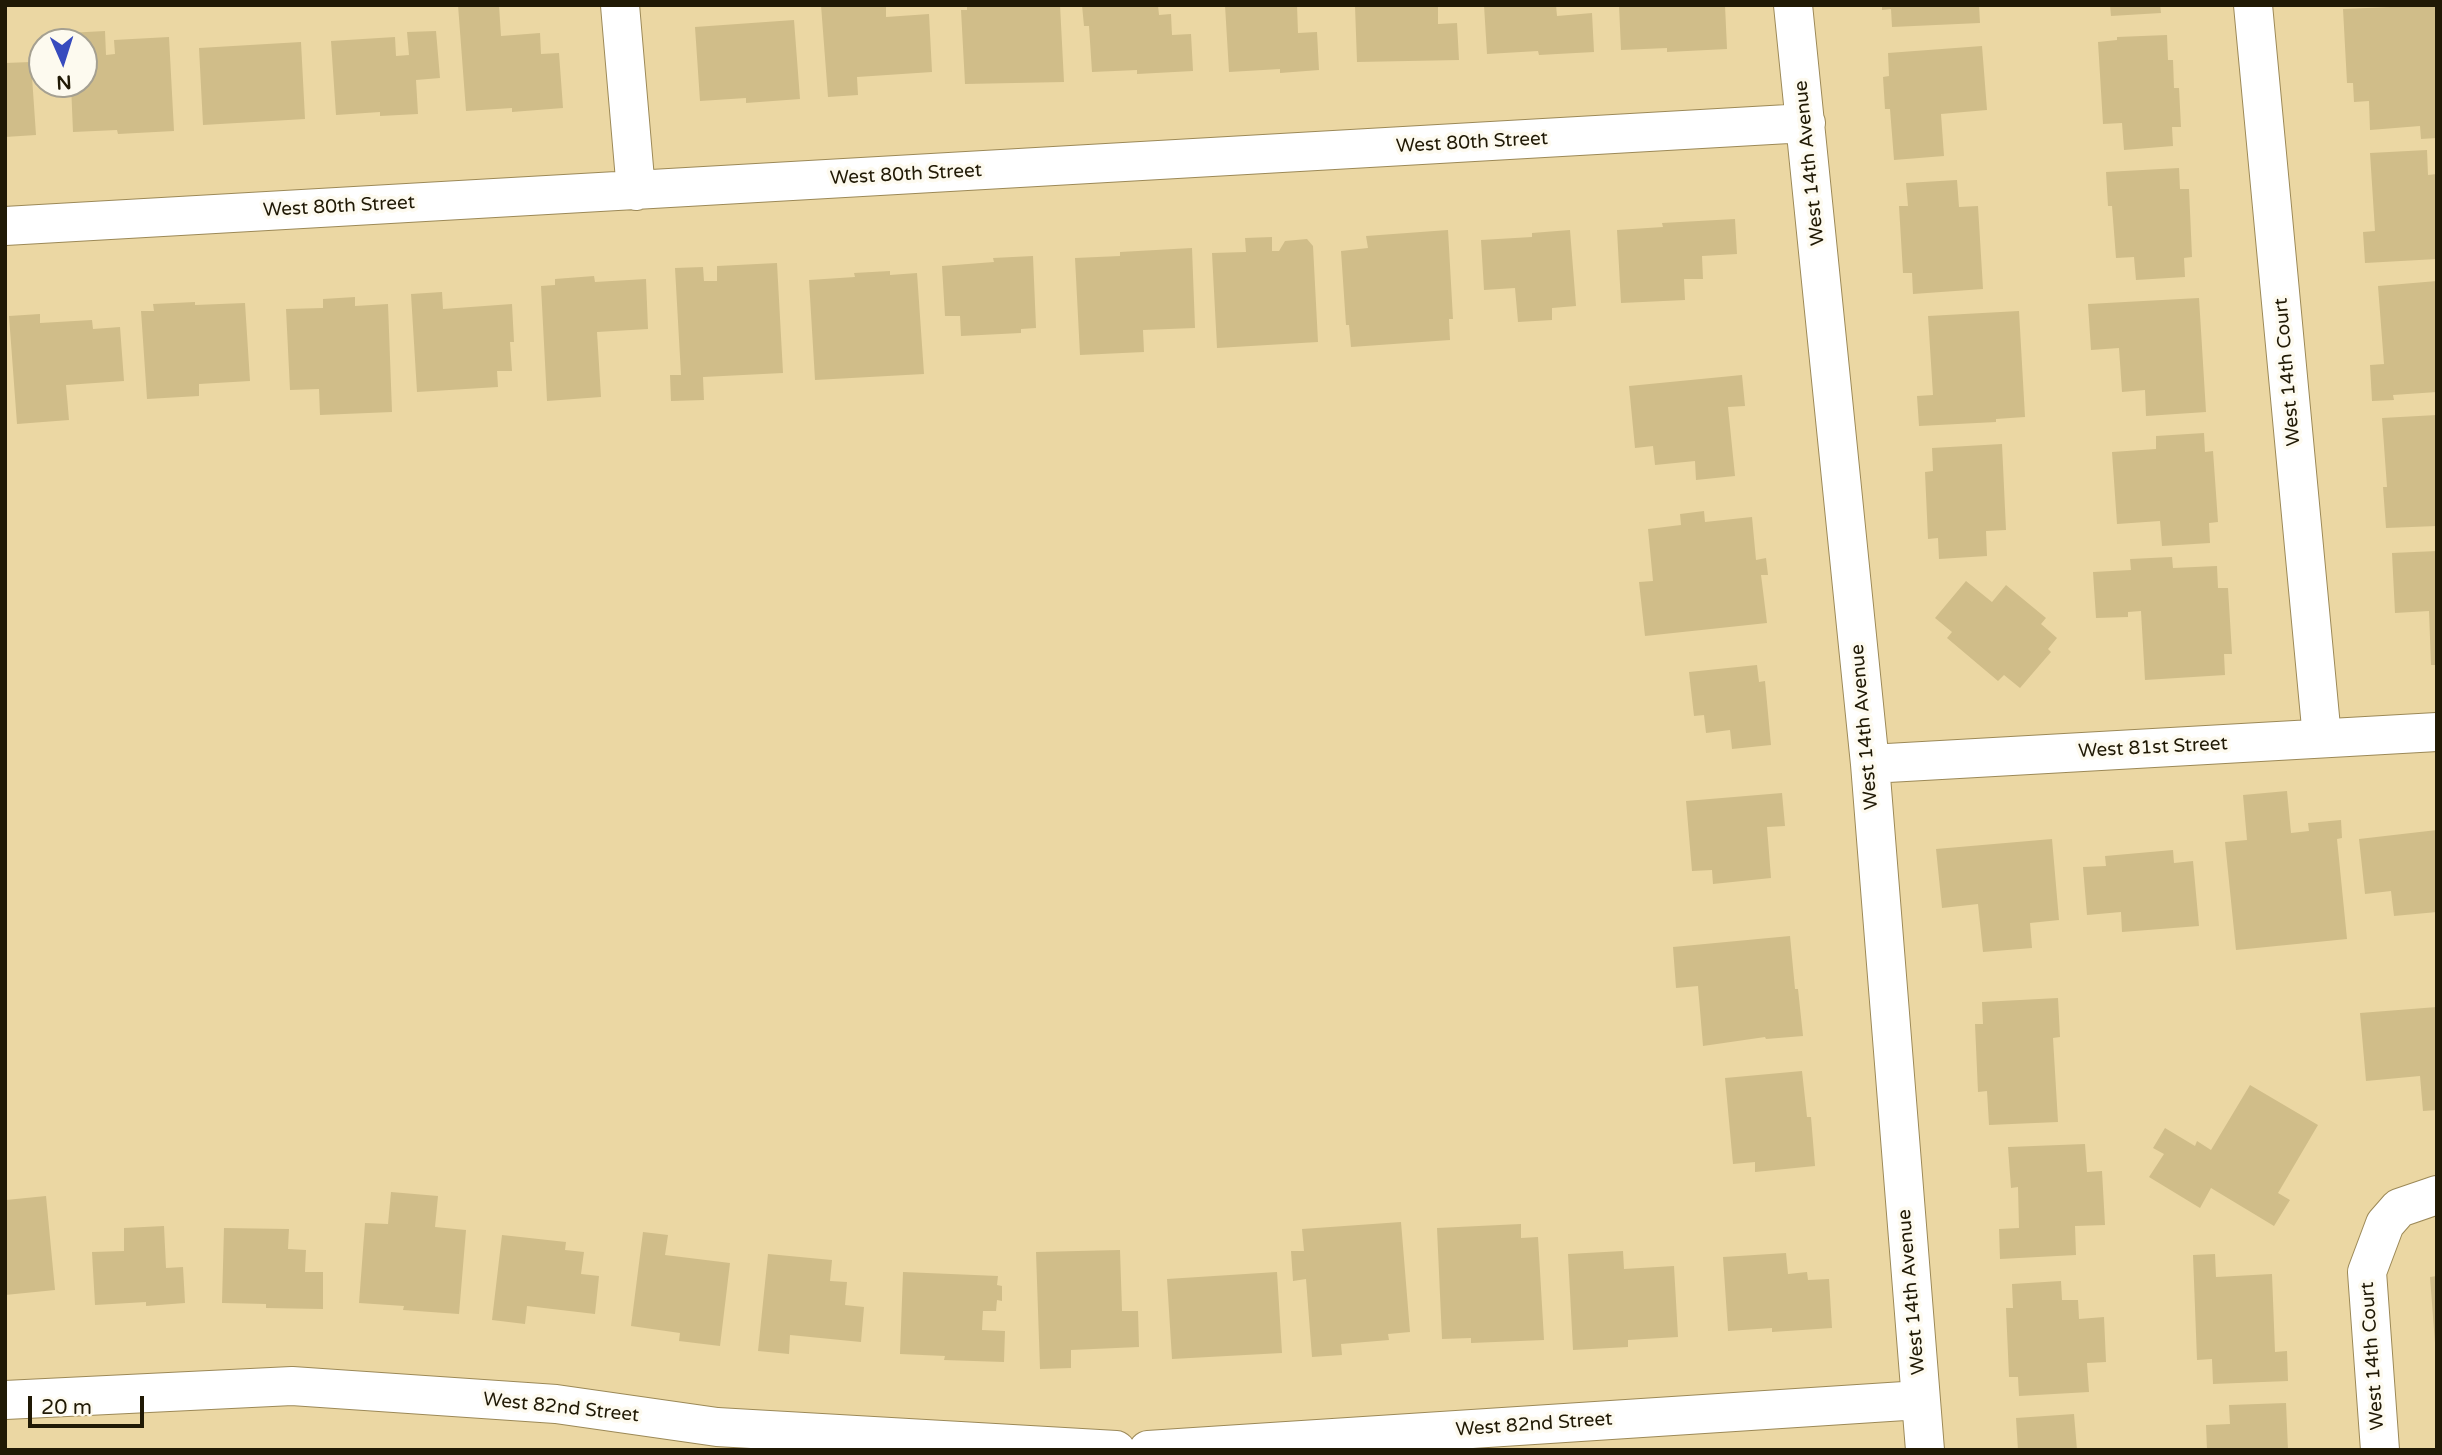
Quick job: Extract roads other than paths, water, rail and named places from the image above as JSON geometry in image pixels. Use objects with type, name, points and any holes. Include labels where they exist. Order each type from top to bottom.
[{"type":"street","points":[[620,5],[636,191]]},
{"type":"street","name":"West 14th Avenue","points":[[1793,5],[1870,764],[1924,1450]]},
{"type":"street","name":"West 14th Court","points":[[2253,5],[2322,738]]},
{"type":"street","name":"West 80th Street","points":[[5,226],[1806,123]]},
{"type":"street","name":"West 81st Street","points":[[1870,764],[2437,732]]},
{"type":"street","name":"West 14th Court","points":[[2380,1450],[2367,1272],[2385,1224],[2399,1208],[2437,1195]]},
{"type":"street","name":"West 82nd Street","points":[[5,1400],[292,1386],[556,1404],[715,1438],[1116,1450]]},
{"type":"street","name":"West 82nd Street","points":[[1148,1450],[1920,1400]]}]
